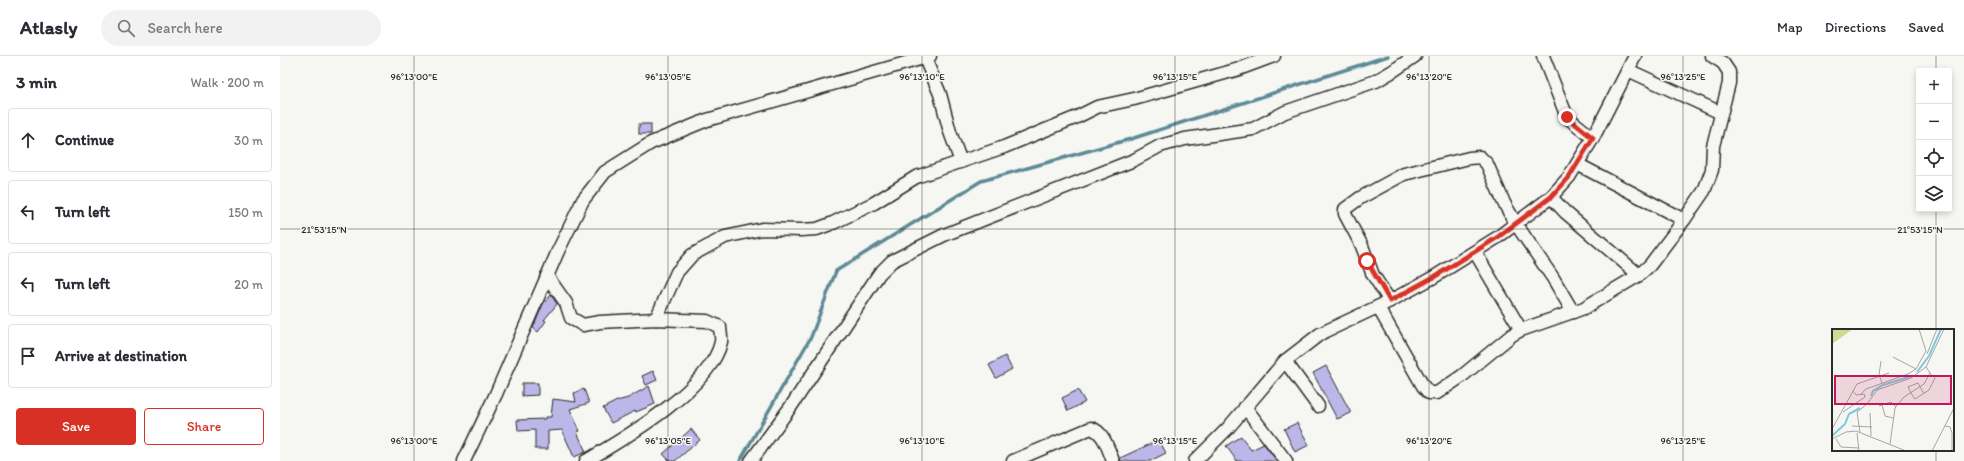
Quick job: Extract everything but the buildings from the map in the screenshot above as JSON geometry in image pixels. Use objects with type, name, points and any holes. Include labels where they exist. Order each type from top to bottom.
[{"type":"street","points":[[656,319],[677,272],[692,255],[725,237],[762,230],[802,230],[822,227],[874,203],[916,177],[1004,147],[1077,117],[1097,107],[1134,99],[1231,71],[1274,56]]},
{"type":"street","points":[[751,461],[792,405],[879,274],[892,261],[944,235],[1128,162],[1171,141],[1253,129],[1285,112],[1376,81],[1415,56]]},
{"type":"street","points":[[1543,56],[1567,117],[1593,138]]},
{"type":"street","points":[[1195,461],[1228,428],[1285,361],[1320,334],[1390,301],[1434,277],[1475,252],[1516,224],[1551,197],[1569,177],[1593,138],[1635,56]]},
{"type":"street","points":[[1378,307],[1423,386],[1429,392],[1437,392],[1462,376],[1520,330],[1573,312],[1601,300],[1639,275],[1650,265],[1684,220],[1704,191],[1712,170],[1713,146],[1730,83],[1729,72],[1723,63],[1712,56]]},
{"type":"street","points":[[464,461],[496,394],[547,276],[583,200],[605,172],[651,143],[707,120],[926,57],[940,94],[950,132],[961,162]]},
{"type":"street","points":[[1628,70],[1721,113]]},
{"type":"street","points":[[1390,301],[1373,274],[1362,246],[1345,214],[1345,209],[1348,204],[1404,174],[1469,158],[1480,158],[1487,164],[1504,203],[1516,224],[1553,278],[1573,312]]},
{"type":"street","points":[[1577,164],[1610,182],[1640,195],[1684,220]]},
{"type":"street","points":[[1551,197],[1565,212],[1639,275]]},
{"type":"street","points":[[1475,252],[1520,330]]},
{"type":"street","points":[[547,276],[566,303],[571,318],[583,325],[600,322],[656,319],[707,321],[720,327],[721,342],[713,361],[696,383],[644,425],[586,461]]},
{"type":"street","points":[[1285,361],[1318,406]]},
{"type":"street","points":[[1246,407],[1286,461]]},
{"type":"street","points":[[1013,461],[1035,457],[1091,428],[1097,429],[1101,434],[1113,461]]},
{"type":"waterway","points":[[740,461],[811,337],[836,271],[981,181],[1134,138],[1388,56]]},
{"type":"route","points":[[1367,261],[1373,274],[1390,301],[1434,277],[1498,237],[1555,193],[1569,177],[1593,138],[1567,117]]}]
